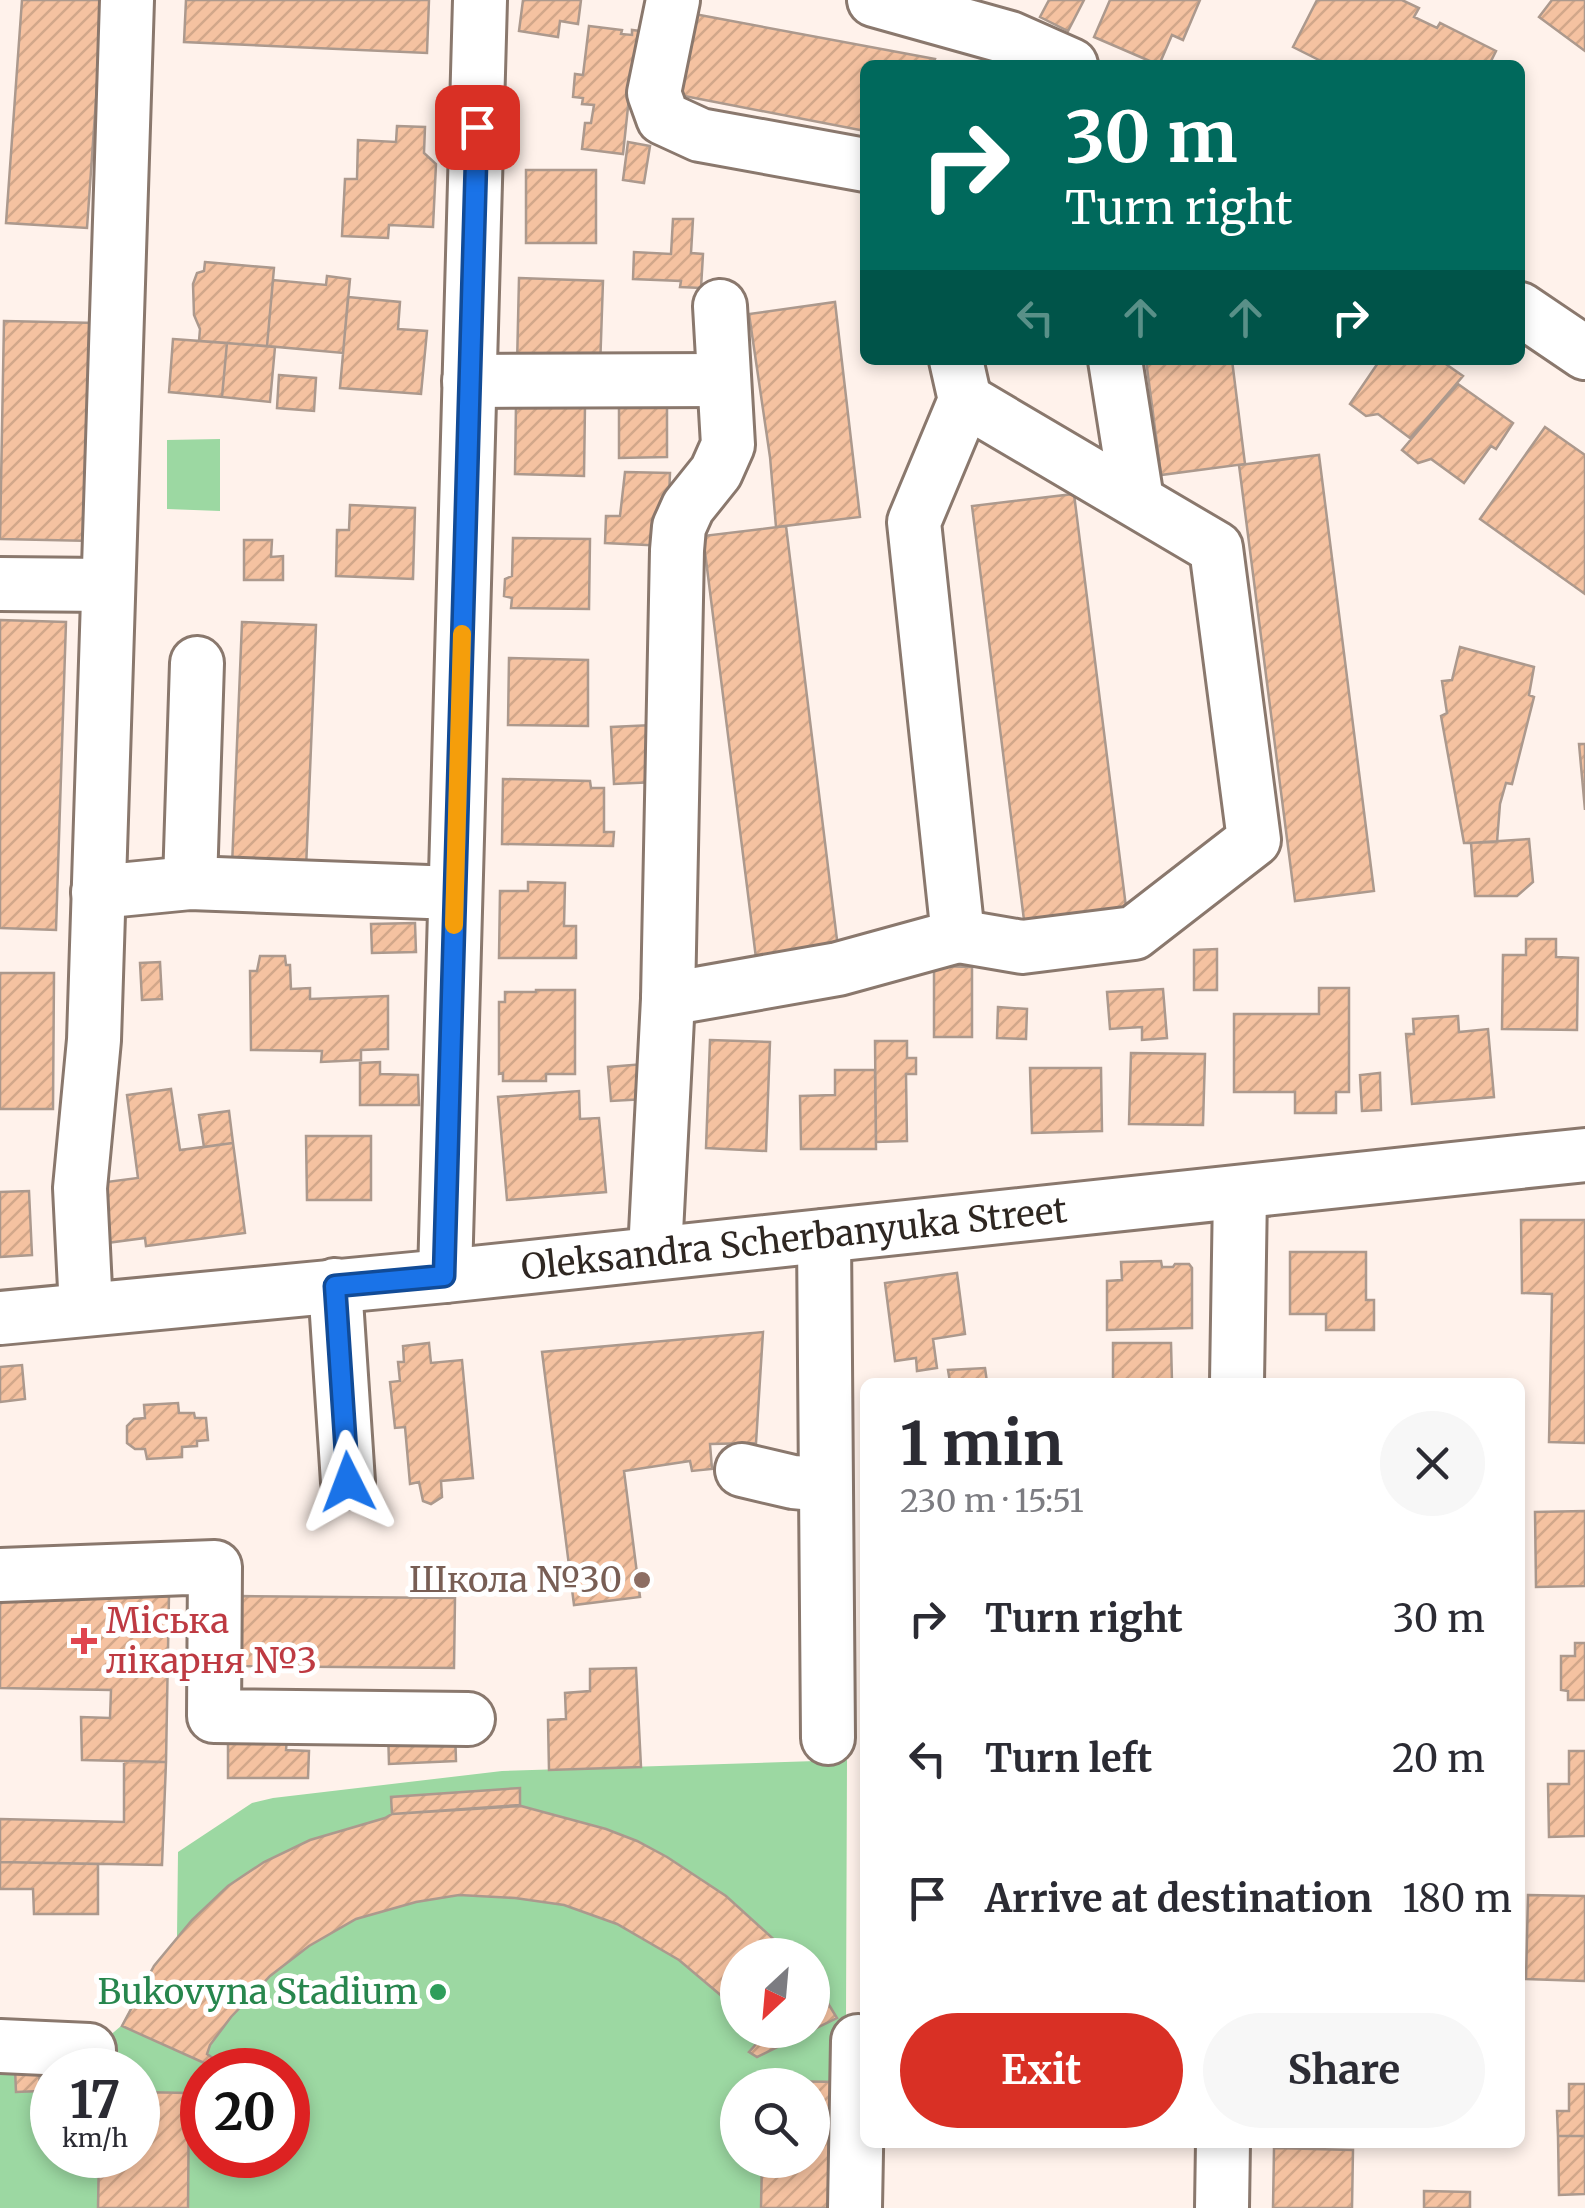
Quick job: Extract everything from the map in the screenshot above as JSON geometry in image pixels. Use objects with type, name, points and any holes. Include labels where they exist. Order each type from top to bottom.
[{"type":"street","points":[[86,1309],[80,1188],[94,1040],[127,0]]},
{"type":"street","points":[[444,1276],[480,0]]},
{"type":"street","points":[[674,0],[654,93],[662,118],[700,135],[860,164]]},
{"type":"street","points":[[874,0],[1012,34],[1061,60]]},
{"type":"street","points":[[655,1252],[668,999],[679,527],[688,507],[716,472],[728,445],[720,306]]},
{"type":"street","points":[[1525,312],[1585,354]]},
{"type":"street","points":[[1115,365],[1137,500]]},
{"type":"street","points":[[469,381],[724,380]]},
{"type":"street","points":[[668,999],[838,968],[958,936],[1022,947],[1134,933],[1254,840],[1216,548],[1137,500],[960,380],[914,522],[958,936]]},
{"type":"street","points":[[0,584],[107,586]]},
{"type":"street","points":[[190,883],[197,663]]},
{"type":"street","points":[[98,892],[190,883],[455,894]]},
{"type":"street","name":"Oleksandra Scherbanyuka Street","points":[[0,1318],[444,1276],[1585,1155]]},
{"type":"street","points":[[1237,1378],[1240,1193]]},
{"type":"street","points":[[824,1236],[828,1738]]},
{"type":"street","points":[[335,1286],[348,1482]]},
{"type":"street","points":[[742,1470],[826,1485]]},
{"type":"street","points":[[0,1575],[215,1567],[214,1716],[468,1719]]},
{"type":"street","points":[[854,2208],[858,2041]]},
{"type":"street","points":[[0,2046],[44,2048]]},
{"type":"street","points":[[1222,2208],[1224,2148]]},
{"type":"green space","points":[[220,439],[220,511],[167,509],[167,440]]},
{"type":"green space","name":"Bukovyna Stadium","points":[[847,1760],[846,2021],[860,2114],[860,2148],[865,2148],[874,2208],[0,2208],[0,2024],[107,2038],[121,2026],[154,1966],[177,1937],[178,1852],[252,1803],[502,1771]]},
{"type":"building","points":[[22,0],[103,0],[87,228],[6,223]]},
{"type":"building","points":[[186,0],[429,0],[427,53],[184,42]]},
{"type":"building","points":[[523,0],[581,0],[578,24],[560,21],[558,37],[519,31]]},
{"type":"building","points":[[1049,0],[1084,0],[1068,31],[1040,17]]},
{"type":"building","points":[[1110,0],[1200,0],[1183,40],[1172,35],[1161,60],[1147,60],[1094,37]]},
{"type":"building","points":[[1317,0],[1402,0],[1419,8],[1414,17],[1437,28],[1440,23],[1496,51],[1492,60],[1319,60],[1293,47]]},
{"type":"building","points":[[1552,0],[1585,0],[1585,51],[1539,17]]},
{"type":"building","points":[[689,13],[935,59],[860,60],[860,130],[674,94]]},
{"type":"building","points":[[589,26],[622,30],[621,34],[632,35],[632,30],[649,32],[631,79],[623,154],[582,149],[585,123],[591,123],[594,105],[582,104],[583,98],[573,97],[575,74],[583,75]]},
{"type":"building","points":[[397,126],[425,127],[424,153],[436,164],[433,227],[389,225],[388,238],[342,236],[345,179],[357,179],[358,140],[396,142]]},
{"type":"building","points":[[628,142],[650,146],[644,183],[623,180]]},
{"type":"building","points":[[526,170],[596,170],[596,243],[526,243]]},
{"type":"building","points":[[673,219],[693,219],[691,253],[703,254],[701,288],[680,287],[681,281],[633,279],[634,252],[671,254]]},
{"type":"building","points":[[205,262],[274,268],[267,346],[199,341],[193,284],[197,273],[204,271]]},
{"type":"building","points":[[327,276],[350,279],[343,353],[267,346],[273,280],[326,285]]},
{"type":"building","points":[[519,278],[603,281],[600,369],[517,366]]},
{"type":"building","points":[[348,297],[400,302],[398,329],[427,331],[421,394],[340,388]]},
{"type":"building","points":[[835,302],[860,517],[776,527],[749,314]]},
{"type":"building","points":[[4,321],[97,323],[93,541],[0,539]]},
{"type":"building","points":[[173,339],[227,343],[222,397],[169,392]]},
{"type":"building","points":[[227,343],[275,347],[270,402],[222,397]]},
{"type":"building","points":[[1147,365],[1233,365],[1245,464],[1161,475]]},
{"type":"building","points":[[1377,365],[1447,365],[1463,376],[1410,438],[1378,414],[1366,416],[1350,404]]},
{"type":"building","points":[[279,375],[316,378],[314,411],[277,408]]},
{"type":"building","points":[[1458,384],[1513,423],[1496,449],[1491,446],[1464,483],[1431,459],[1418,463],[1402,450]]},
{"type":"building","points":[[619,399],[667,400],[667,457],[619,458]]},
{"type":"building","points":[[516,404],[585,405],[584,476],[515,474]]},
{"type":"building","points":[[1545,427],[1585,455],[1585,594],[1480,519]]},
{"type":"building","points":[[1319,455],[1374,891],[1295,901],[1239,465]]},
{"type":"building","points":[[625,472],[670,473],[667,546],[605,543],[606,516],[620,516]]},
{"type":"building","points":[[1074,494],[1128,923],[1026,936],[972,506]]},
{"type":"building","points":[[350,505],[415,508],[413,579],[336,576],[337,530],[349,530]]},
{"type":"building","points":[[786,526],[839,956],[757,966],[703,536]]},
{"type":"building","points":[[513,538],[590,539],[589,609],[511,608],[512,598],[504,596],[505,579],[512,576]]},
{"type":"building","points":[[244,540],[272,540],[271,557],[283,556],[283,580],[244,580]]},
{"type":"building","points":[[0,620],[66,622],[56,930],[0,928]]},
{"type":"building","points":[[242,622],[316,625],[306,869],[232,866]]},
{"type":"building","points":[[1460,647],[1534,667],[1529,695],[1534,697],[1512,784],[1506,783],[1500,804],[1497,842],[1464,843],[1441,716],[1447,713],[1442,681],[1452,680]]},
{"type":"building","points":[[509,658],[588,660],[588,726],[508,725]]},
{"type":"building","points":[[653,725],[656,782],[614,784],[611,727]]},
{"type":"building","points":[[1579,744],[1585,744],[1585,810]]},
{"type":"building","points":[[503,779],[590,781],[591,788],[604,788],[604,832],[614,832],[613,846],[502,844]]},
{"type":"building","points":[[1529,839],[1533,882],[1517,896],[1475,896],[1471,843]]},
{"type":"building","points":[[528,882],[565,883],[564,926],[576,926],[576,958],[499,958],[500,891],[528,891]]},
{"type":"building","points":[[415,923],[416,952],[372,953],[371,924]]},
{"type":"building","points":[[1526,939],[1556,939],[1556,957],[1578,958],[1577,1030],[1502,1029],[1503,955],[1526,955]]},
{"type":"building","points":[[1217,949],[1217,990],[1194,990],[1194,950]]},
{"type":"building","points":[[260,956],[285,956],[286,965],[290,965],[291,989],[310,988],[310,999],[388,996],[388,1049],[361,1050],[361,1060],[321,1062],[322,1051],[251,1050],[250,971],[257,971]]},
{"type":"building","points":[[160,962],[162,999],[142,1000],[140,963]]},
{"type":"building","points":[[934,966],[972,967],[972,1037],[934,1037]]},
{"type":"building","points":[[0,973],[54,973],[53,1109],[0,1109]]},
{"type":"building","points":[[1319,988],[1349,988],[1349,1092],[1336,1092],[1336,1113],[1295,1113],[1295,1092],[1234,1092],[1234,1014],[1319,1014]]},
{"type":"building","points":[[1163,989],[1167,1038],[1142,1040],[1142,1027],[1110,1029],[1107,992]]},
{"type":"building","points":[[575,990],[575,1074],[546,1074],[546,1081],[503,1081],[503,1073],[499,1074],[499,1002],[505,1002],[505,992]]},
{"type":"building","points":[[998,1007],[1027,1009],[1026,1039],[997,1038]]},
{"type":"building","points":[[1458,1016],[1459,1032],[1488,1029],[1494,1097],[1412,1104],[1406,1034],[1414,1034],[1413,1019]]},
{"type":"building","points":[[710,1040],[770,1042],[766,1151],[706,1148]]},
{"type":"building","points":[[875,1041],[907,1041],[907,1058],[916,1058],[916,1074],[906,1074],[907,1141],[876,1142]]},
{"type":"building","points":[[1131,1053],[1205,1054],[1203,1125],[1129,1124]]},
{"type":"building","points":[[380,1062],[380,1074],[418,1075],[419,1105],[360,1105],[360,1063]]},
{"type":"building","points":[[644,1064],[646,1099],[611,1101],[608,1067]]},
{"type":"building","points":[[1030,1068],[1101,1068],[1102,1131],[1032,1133]]},
{"type":"building","points":[[835,1070],[875,1070],[876,1149],[801,1149],[800,1096],[835,1095]]},
{"type":"building","points":[[1380,1073],[1381,1110],[1362,1111],[1360,1075]]},
{"type":"building","points":[[171,1089],[180,1150],[233,1143],[245,1233],[146,1246],[145,1238],[99,1244],[91,1184],[138,1178],[127,1095]]},
{"type":"building","points":[[579,1091],[580,1119],[599,1118],[606,1192],[507,1200],[498,1097]]},
{"type":"building","points":[[229,1111],[233,1143],[204,1147],[199,1115]]},
{"type":"building","points":[[306,1136],[371,1136],[371,1200],[307,1200]]},
{"type":"building","points":[[29,1191],[32,1255],[0,1257],[0,1192]]},
{"type":"building","points":[[1521,1220],[1585,1220],[1585,1443],[1549,1442],[1552,1294],[1522,1293]]},
{"type":"building","points":[[1290,1252],[1366,1252],[1366,1300],[1374,1300],[1374,1330],[1326,1330],[1326,1314],[1290,1314]]},
{"type":"building","points":[[1161,1261],[1162,1267],[1189,1264],[1192,1268],[1192,1328],[1107,1330],[1107,1281],[1122,1280],[1121,1262]]},
{"type":"building","points":[[957,1273],[965,1334],[933,1339],[937,1368],[917,1371],[916,1358],[895,1361],[885,1283]]},
{"type":"building","points":[[763,1332],[756,1443],[710,1444],[712,1469],[692,1471],[690,1461],[624,1471],[640,1597],[574,1605],[542,1352]]},
{"type":"building","points":[[429,1343],[431,1363],[462,1360],[473,1478],[441,1481],[442,1497],[431,1504],[423,1501],[419,1482],[410,1484],[405,1427],[395,1428],[390,1382],[400,1381],[398,1362],[404,1362],[403,1346]]},
{"type":"building","points":[[1113,1343],[1171,1343],[1172,1378],[1113,1378]]},
{"type":"building","points":[[22,1365],[25,1399],[0,1402],[0,1367]]},
{"type":"building","points":[[985,1368],[986,1378],[949,1378],[948,1370]]},
{"type":"building","points":[[178,1403],[179,1413],[206,1418],[208,1440],[182,1447],[182,1457],[147,1459],[145,1449],[135,1449],[127,1443],[127,1426],[134,1419],[145,1418],[144,1405]]},
{"type":"building","points":[[1585,1511],[1585,1586],[1536,1587],[1535,1512]]},
{"type":"building","name":"Міська лікарня №3","points":[[0,1591],[169,1594],[166,1762],[82,1760],[81,1717],[110,1718],[111,1690],[0,1688]]},
{"type":"building","points":[[237,1596],[455,1598],[454,1668],[236,1666]]},
{"type":"building","points":[[1575,1643],[1585,1643],[1585,1700],[1568,1700],[1568,1691],[1561,1690],[1561,1656],[1575,1656]]},
{"type":"building","points":[[636,1668],[641,1767],[549,1770],[548,1720],[566,1719],[565,1693],[590,1691],[590,1669]]},
{"type":"building","points":[[455,1727],[456,1761],[389,1764],[388,1730]]},
{"type":"building","points":[[228,1738],[287,1738],[286,1750],[309,1751],[308,1778],[228,1778]]},
{"type":"building","points":[[1569,1751],[1585,1751],[1585,1836],[1549,1837],[1548,1784],[1569,1784]]},
{"type":"building","points":[[124,1762],[166,1762],[162,1865],[0,1862],[0,1819],[124,1822]]},
{"type":"building","points":[[520,1788],[520,1805],[392,1814],[391,1797]]},
{"type":"building","points":[[521,1806],[606,1829],[667,1857],[726,1896],[772,1938],[720,1938],[720,1995],[679,1960],[617,1924],[564,1905],[459,1895],[356,1919],[309,1946],[270,1976],[231,2017],[209,2048],[180,2048],[180,2052],[122,2026],[154,1966],[192,1920],[228,1886],[264,1862],[310,1840],[392,1814]]},
{"type":"building","points":[[0,1862],[98,1864],[98,1914],[34,1914],[33,1889],[0,1889]]},
{"type":"building","points":[[1528,1895],[1585,1896],[1585,1981],[1526,1979]]},
{"type":"building","points":[[753,2048],[775,2048],[757,2057],[749,2052]]},
{"type":"building","points":[[15,2068],[30,2068],[30,2091],[16,2092]]},
{"type":"building","points":[[830,2082],[847,2082],[845,2208],[761,2208],[762,2178],[830,2178]]},
{"type":"building","points":[[1569,2084],[1585,2084],[1585,2136],[1558,2136],[1557,2111],[1569,2111]]},
{"type":"building","points":[[160,2092],[180,2093],[180,2178],[188,2178],[188,2208],[98,2208],[99,2178],[160,2178]]},
{"type":"building","points":[[1558,2136],[1585,2136],[1585,2194],[1559,2195]]},
{"type":"building","points":[[1274,2148],[1353,2150],[1352,2208],[1273,2208]]},
{"type":"building","points":[[1424,2191],[1470,2192],[1470,2208],[1424,2208]]},
{"type":"slow traffic","points":[[454,925],[462,634]]},
{"type":"place","name":"Школа №30","points":[[642,1580]]},
{"type":"place","name":"Міська лікарня №3","points":[[84,1641]]},
{"type":"place","name":"Bukovyna Stadium","points":[[438,1992]]},
{"type":"route","points":[[348,1482],[335,1286],[444,1276],[477,127]]}]
